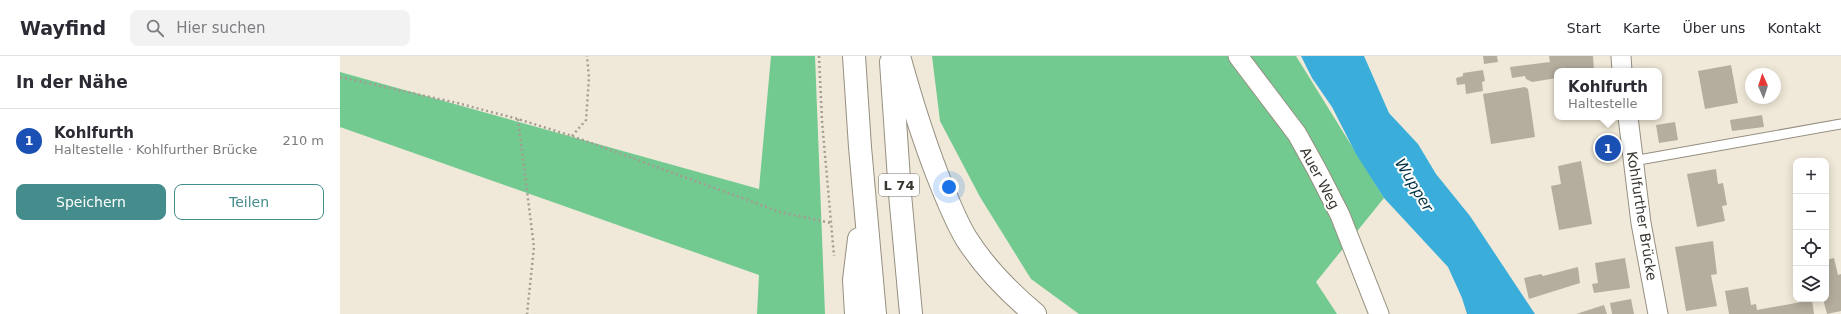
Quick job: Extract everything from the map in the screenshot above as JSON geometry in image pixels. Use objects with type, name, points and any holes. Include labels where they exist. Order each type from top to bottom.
[{"type":"highway","name":"L 74","points":[[854,56],[875,314]]},
{"type":"highway","name":"L 74","points":[[890,56],[900,194],[911,314]]},
{"type":"highway","name":"L 74","points":[[899,56],[912,106],[950,206],[966,238],[990,270],[1014,297],[1035,314]]},
{"type":"highway","name":"L 74","points":[[856,314],[854,280],[864,192]]},
{"type":"street","name":"Auer Weg","points":[[1238,56],[1297,134],[1317,170],[1340,215],[1379,314]]},
{"type":"street","points":[[1621,56],[1622,68]]},
{"type":"street","name":"Kohlfurther Brücke","points":[[1628,120],[1641,223],[1658,314]]},
{"type":"lane","points":[[1633,161],[1841,124]]},
{"type":"path","points":[[572,136],[586,120],[589,78],[587,56]]},
{"type":"path","points":[[819,56],[822,121],[834,261]]},
{"type":"path","points":[[340,77],[457,103],[518,120],[572,136],[780,212],[831,222]]},
{"type":"path","points":[[518,120],[534,247],[527,314]]},
{"type":"green space","points":[[771,56],[815,56],[825,314],[757,314],[759,275],[340,127],[340,72],[759,189]]},
{"type":"green space","points":[[932,56],[1296,56],[1384,198],[1316,282],[1337,314],[1079,314],[1031,279],[980,197],[940,121]]},
{"type":"water","name":"Wupper","points":[[1301,56],[1364,56],[1389,113],[1418,144],[1436,174],[1470,216],[1535,314],[1467,314],[1462,298],[1448,267],[1384,198],[1356,154],[1332,107],[1312,78]]},
{"type":"building","points":[[1483,56],[1497,56],[1498,62],[1484,64]]},
{"type":"building","points":[[1549,56],[1593,56],[1594,68],[1554,68],[1554,78],[1532,82],[1526,79],[1525,76],[1512,78],[1510,67],[1550,62]]},
{"type":"building","points":[[1731,65],[1738,103],[1705,109],[1698,71]]},
{"type":"building","points":[[1483,70],[1485,81],[1482,82],[1483,91],[1466,94],[1465,84],[1457,85],[1456,78],[1463,76],[1463,73]]},
{"type":"building","points":[[1525,87],[1528,89],[1535,137],[1491,144],[1483,94]]},
{"type":"building","points":[[1762,115],[1764,127],[1732,131],[1730,120]]},
{"type":"building","points":[[1675,122],[1678,140],[1659,143],[1656,125]]},
{"type":"building","points":[[1581,161],[1592,224],[1559,230],[1551,186],[1561,184],[1558,166]]},
{"type":"building","points":[[1716,169],[1718,184],[1723,183],[1727,205],[1722,206],[1725,221],[1697,227],[1687,174]]},
{"type":"building","points":[[1713,241],[1717,274],[1711,275],[1717,306],[1686,311],[1675,247]]},
{"type":"building","points":[[1625,258],[1630,288],[1594,293],[1592,284],[1598,283],[1595,263]]},
{"type":"building","points":[[1834,258],[1838,275],[1841,274],[1841,311],[1827,314],[1824,302],[1829,302],[1829,259]]},
{"type":"building","points":[[1578,267],[1580,283],[1529,299],[1524,278],[1541,274],[1543,276]]},
{"type":"building","points":[[1748,287],[1751,305],[1756,304],[1757,310],[1801,302],[1812,302],[1814,314],[1729,314],[1725,291]]},
{"type":"building","points":[[1631,299],[1634,314],[1612,314],[1610,303]]},
{"type":"building","points":[[1604,305],[1607,314],[1576,314]]},
{"type":"place","name":"Kohlfurth","points":[[1608,148]]}]
